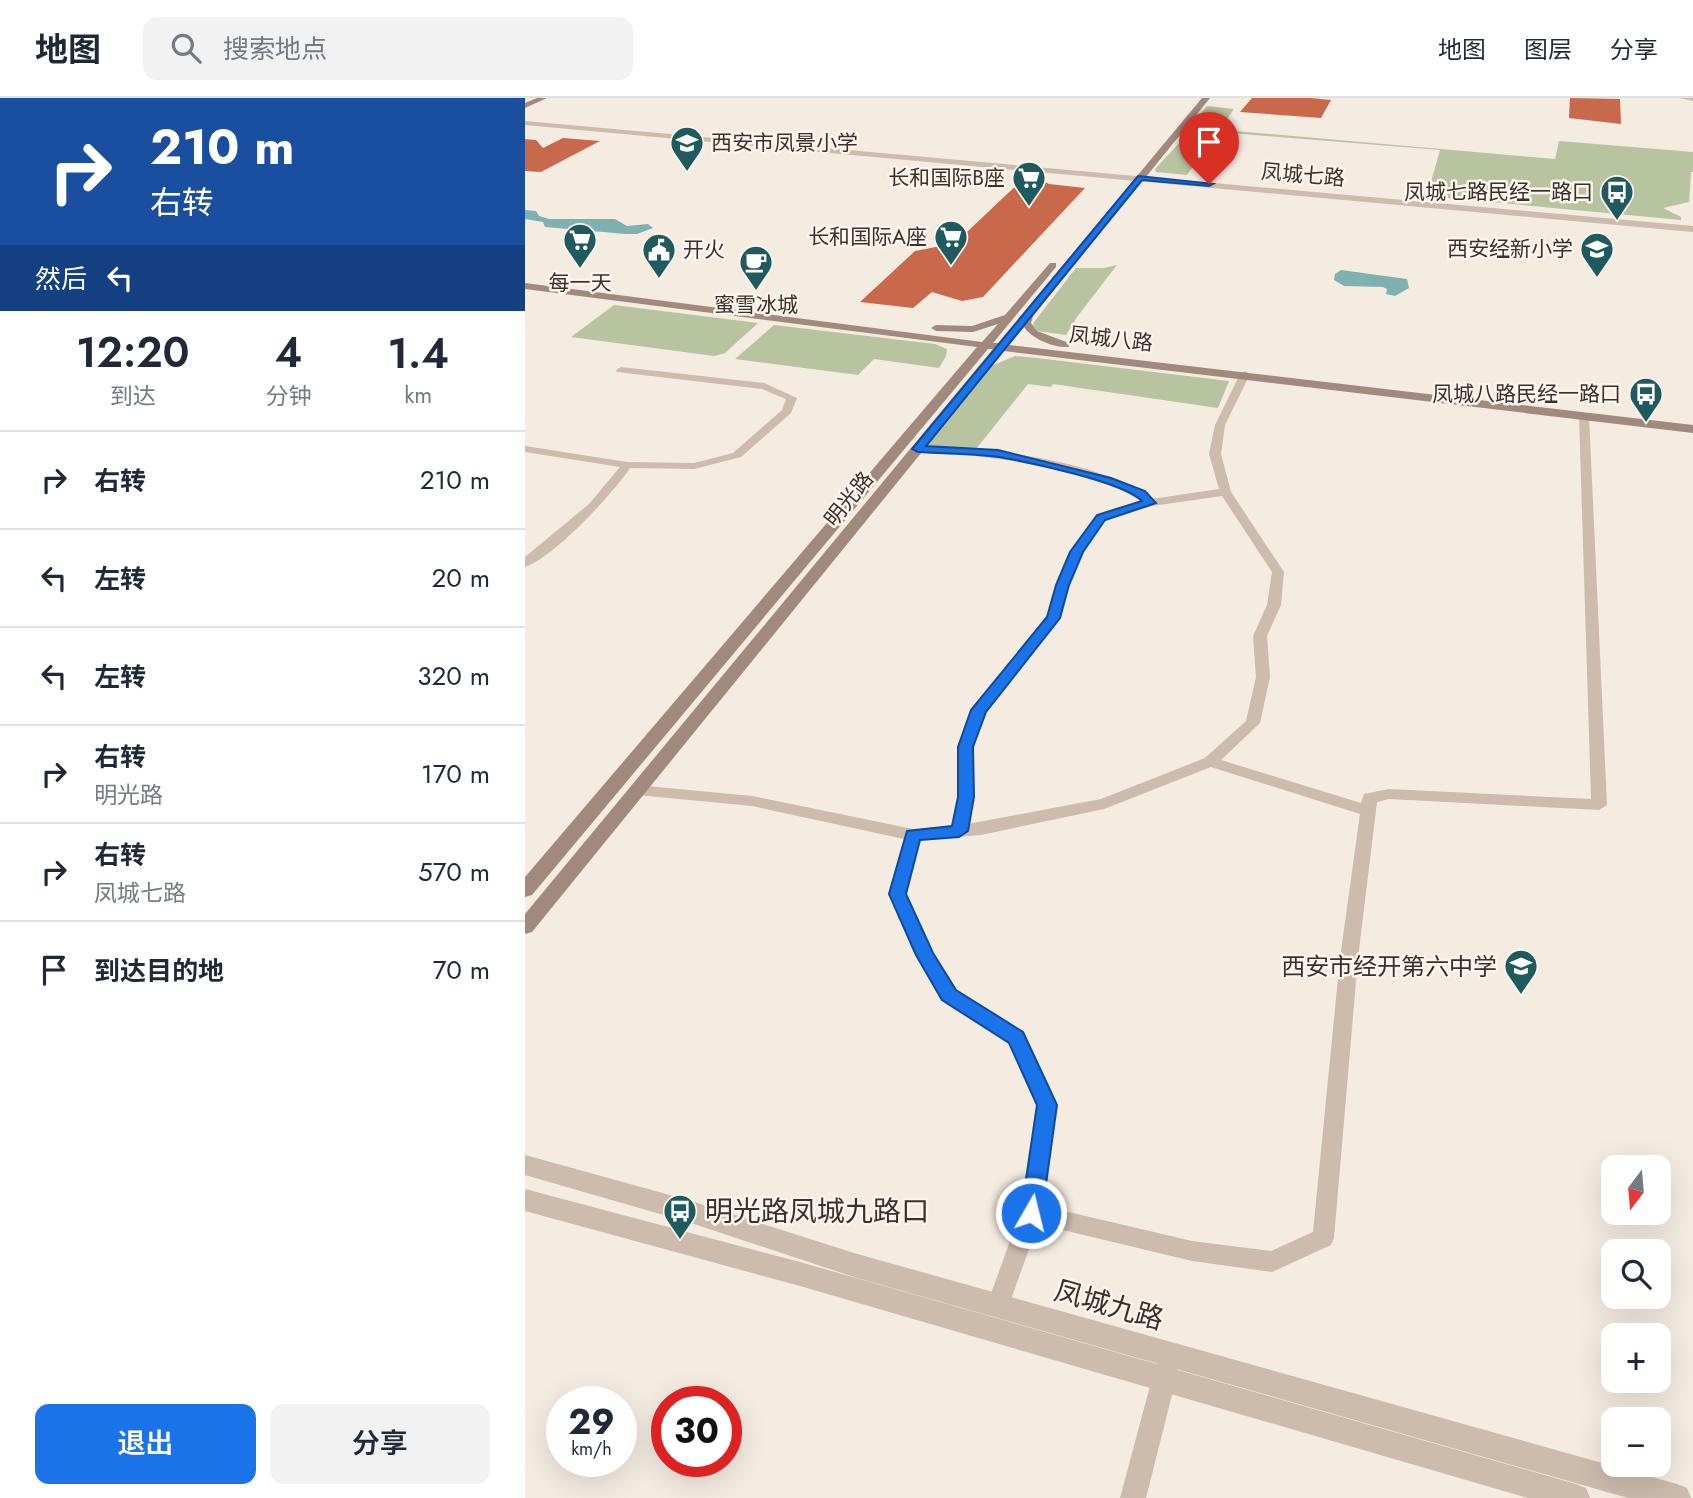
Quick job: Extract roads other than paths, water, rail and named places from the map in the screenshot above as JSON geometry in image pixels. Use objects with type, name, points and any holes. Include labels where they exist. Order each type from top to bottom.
[{"type":"main road","points":[[525,106],[543,98]]},
{"type":"main road","name":"明光路","points":[[525,890],[959,374],[1028,314],[1196,98]]},
{"type":"main road","name":"明光路","points":[[525,927],[998,354],[996,341],[1012,312],[1206,98]]},
{"type":"main road","name":"凤城八路","points":[[525,279],[916,332]]},
{"type":"main road","name":"凤城八路","points":[[525,286],[1693,422]]},
{"type":"main road","points":[[916,332],[982,327],[1012,312]]},
{"type":"main road","points":[[1028,314],[1026,323],[1033,333],[1073,350]]},
{"type":"main road","points":[[916,332],[958,349],[962,359],[959,374]]},
{"type":"main road","points":[[979,377],[1004,360],[1017,356],[1073,350]]},
{"type":"main road","name":"凤城八路","points":[[1073,350],[1693,429]]},
{"type":"street","points":[[1683,98],[1693,99]]},
{"type":"street","name":"凤城七路","points":[[525,121],[1693,229]]},
{"type":"street","points":[[525,449],[627,465],[694,466],[737,455],[787,411],[792,398],[764,386],[621,370]]},
{"type":"street","points":[[638,790],[752,801],[913,835],[959,831],[1104,804],[1210,762],[1253,723],[1263,677],[1260,636],[1274,605],[1278,572],[1225,492],[1215,454],[1220,425],[1245,374]]},
{"type":"street","points":[[1031,1213],[1192,1251],[1272,1262],[1324,1238],[1349,958],[1370,798],[1389,794],[1599,805],[1584,416]]},
{"type":"street","points":[[918,449],[998,454],[1111,481],[1141,493],[1150,503]]},
{"type":"street","points":[[525,563],[577,523],[614,484],[627,465]]},
{"type":"street","points":[[959,831],[966,797],[965,747],[979,710],[1054,618],[1062,585],[1077,552],[1101,518],[1150,503],[1225,492]]},
{"type":"street","points":[[1210,762],[1369,811]]},
{"type":"street","points":[[913,835],[897,894],[925,955],[949,995],[1016,1038],[1047,1105],[1031,1213],[998,1305]]},
{"type":"street","name":"凤城九路","points":[[525,1165],[688,1211],[854,1265],[998,1305],[1167,1367],[1576,1498]]},
{"type":"street","name":"凤城九路","points":[[525,1199],[786,1271],[1677,1498]]},
{"type":"street","points":[[1133,1498],[1167,1367]]},
{"type":"water","points":[[525,210],[536,211],[539,216],[549,219],[615,219],[627,226],[648,224],[653,228],[637,234],[626,234],[545,227],[543,222],[525,219]]},
{"type":"water","points":[[1341,270],[1407,279],[1409,288],[1395,296],[1386,294],[1387,289],[1383,287],[1344,286],[1334,280],[1335,274]]},
{"type":"place","name":"西安市凤景小学","points":[[687,173]]},
{"type":"place","name":"长和国际B座","points":[[1029,208]]},
{"type":"place","name":"凤城七路民经一路口","points":[[1617,222]]},
{"type":"place","name":"长和国际A座","points":[[951,267]]},
{"type":"place","name":"每一天","points":[[580,270]]},
{"type":"place","name":"西安经新小学","points":[[1597,279]]},
{"type":"place","name":"开火","points":[[659,280]]},
{"type":"place","name":"蜜雪冰城","points":[[756,292]]},
{"type":"place","name":"凤城八路民经一路口","points":[[1646,424]]},
{"type":"place","name":"西安市经开第六中学","points":[[1521,996]]},
{"type":"place","name":"明光路凤城九路口","points":[[680,1241]]}]
